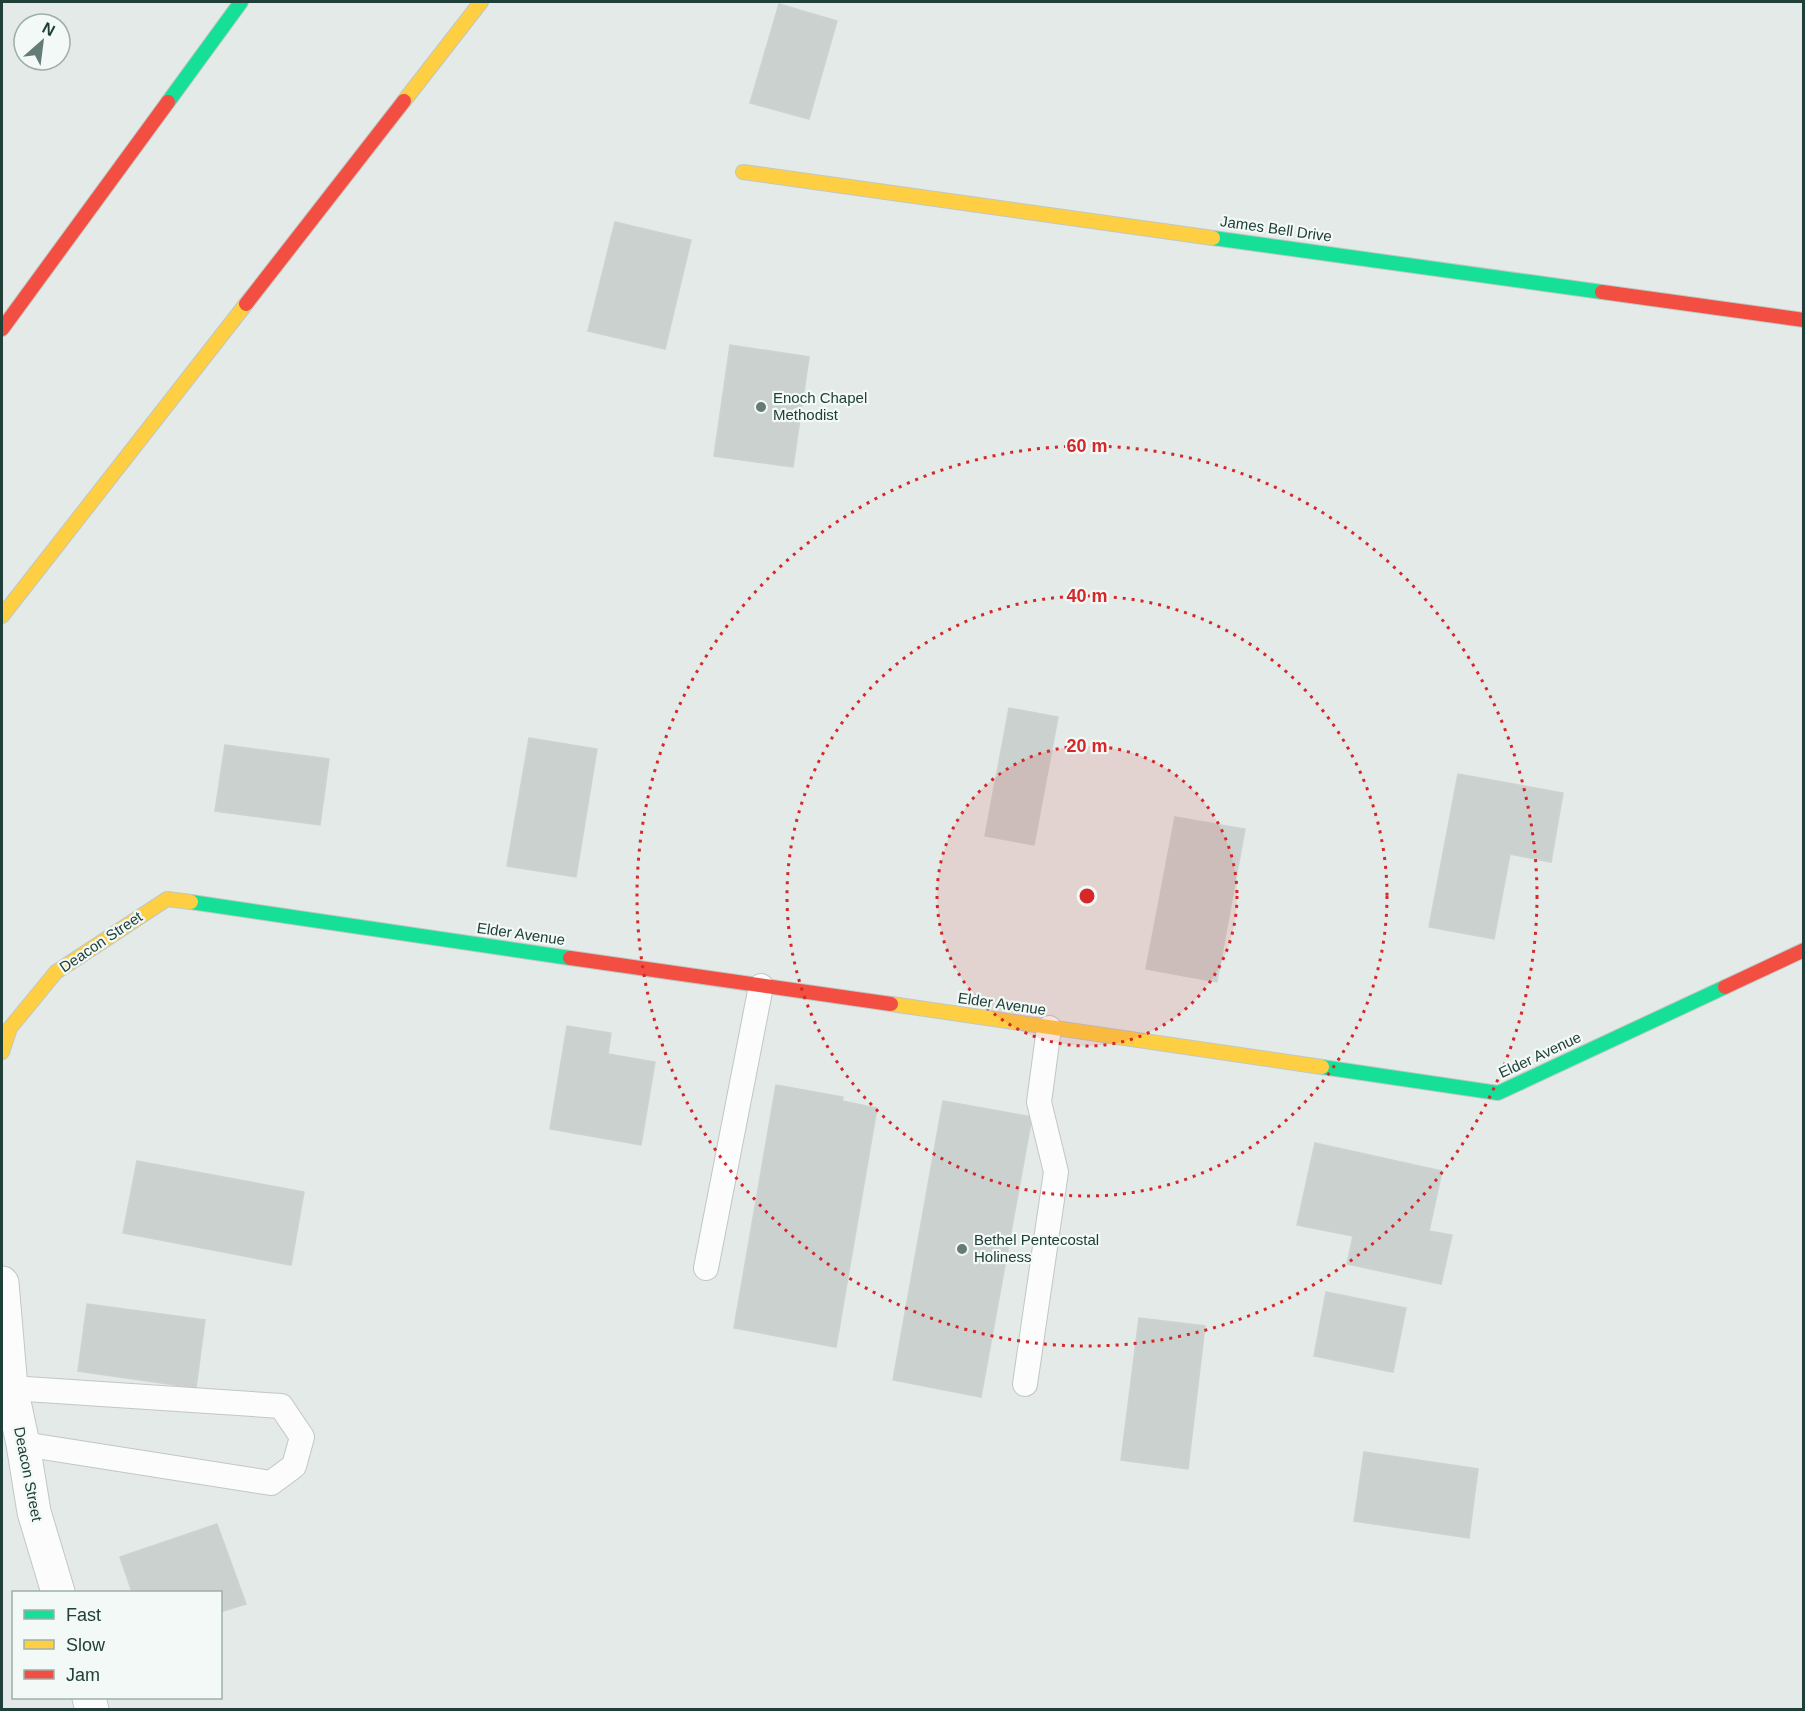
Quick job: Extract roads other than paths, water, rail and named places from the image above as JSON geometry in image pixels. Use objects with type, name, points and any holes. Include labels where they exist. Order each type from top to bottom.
[{"type":"main road","points":[[2,329],[241,2]]},
{"type":"main road","points":[[2,616],[481,2]]},
{"type":"main road","name":"James Bell Drive","points":[[743,171],[1803,320]]},
{"type":"main road","name":"Elder Avenue","points":[[167,899],[1498,1093],[1803,950]]},
{"type":"main road","name":"Deacon Street","points":[[2,1052],[10,1028],[56,972],[167,899]]},
{"type":"street","name":"Deacon Street","points":[[2,1282],[11,1388],[34,1512],[57,1591]]},
{"type":"lane","points":[[706,1268],[761,986]]},
{"type":"lane","points":[[1025,1384],[1056,1172],[1039,1102],[1049,1028]]},
{"type":"lane","points":[[11,1388],[281,1406],[302,1437],[294,1466],[271,1484],[23,1444]]},
{"type":"place","name":"Enoch Chapel Methodist","points":[[761,407]]},
{"type":"place","name":"Bethel Pentecostal Holiness","points":[[962,1249]]}]
